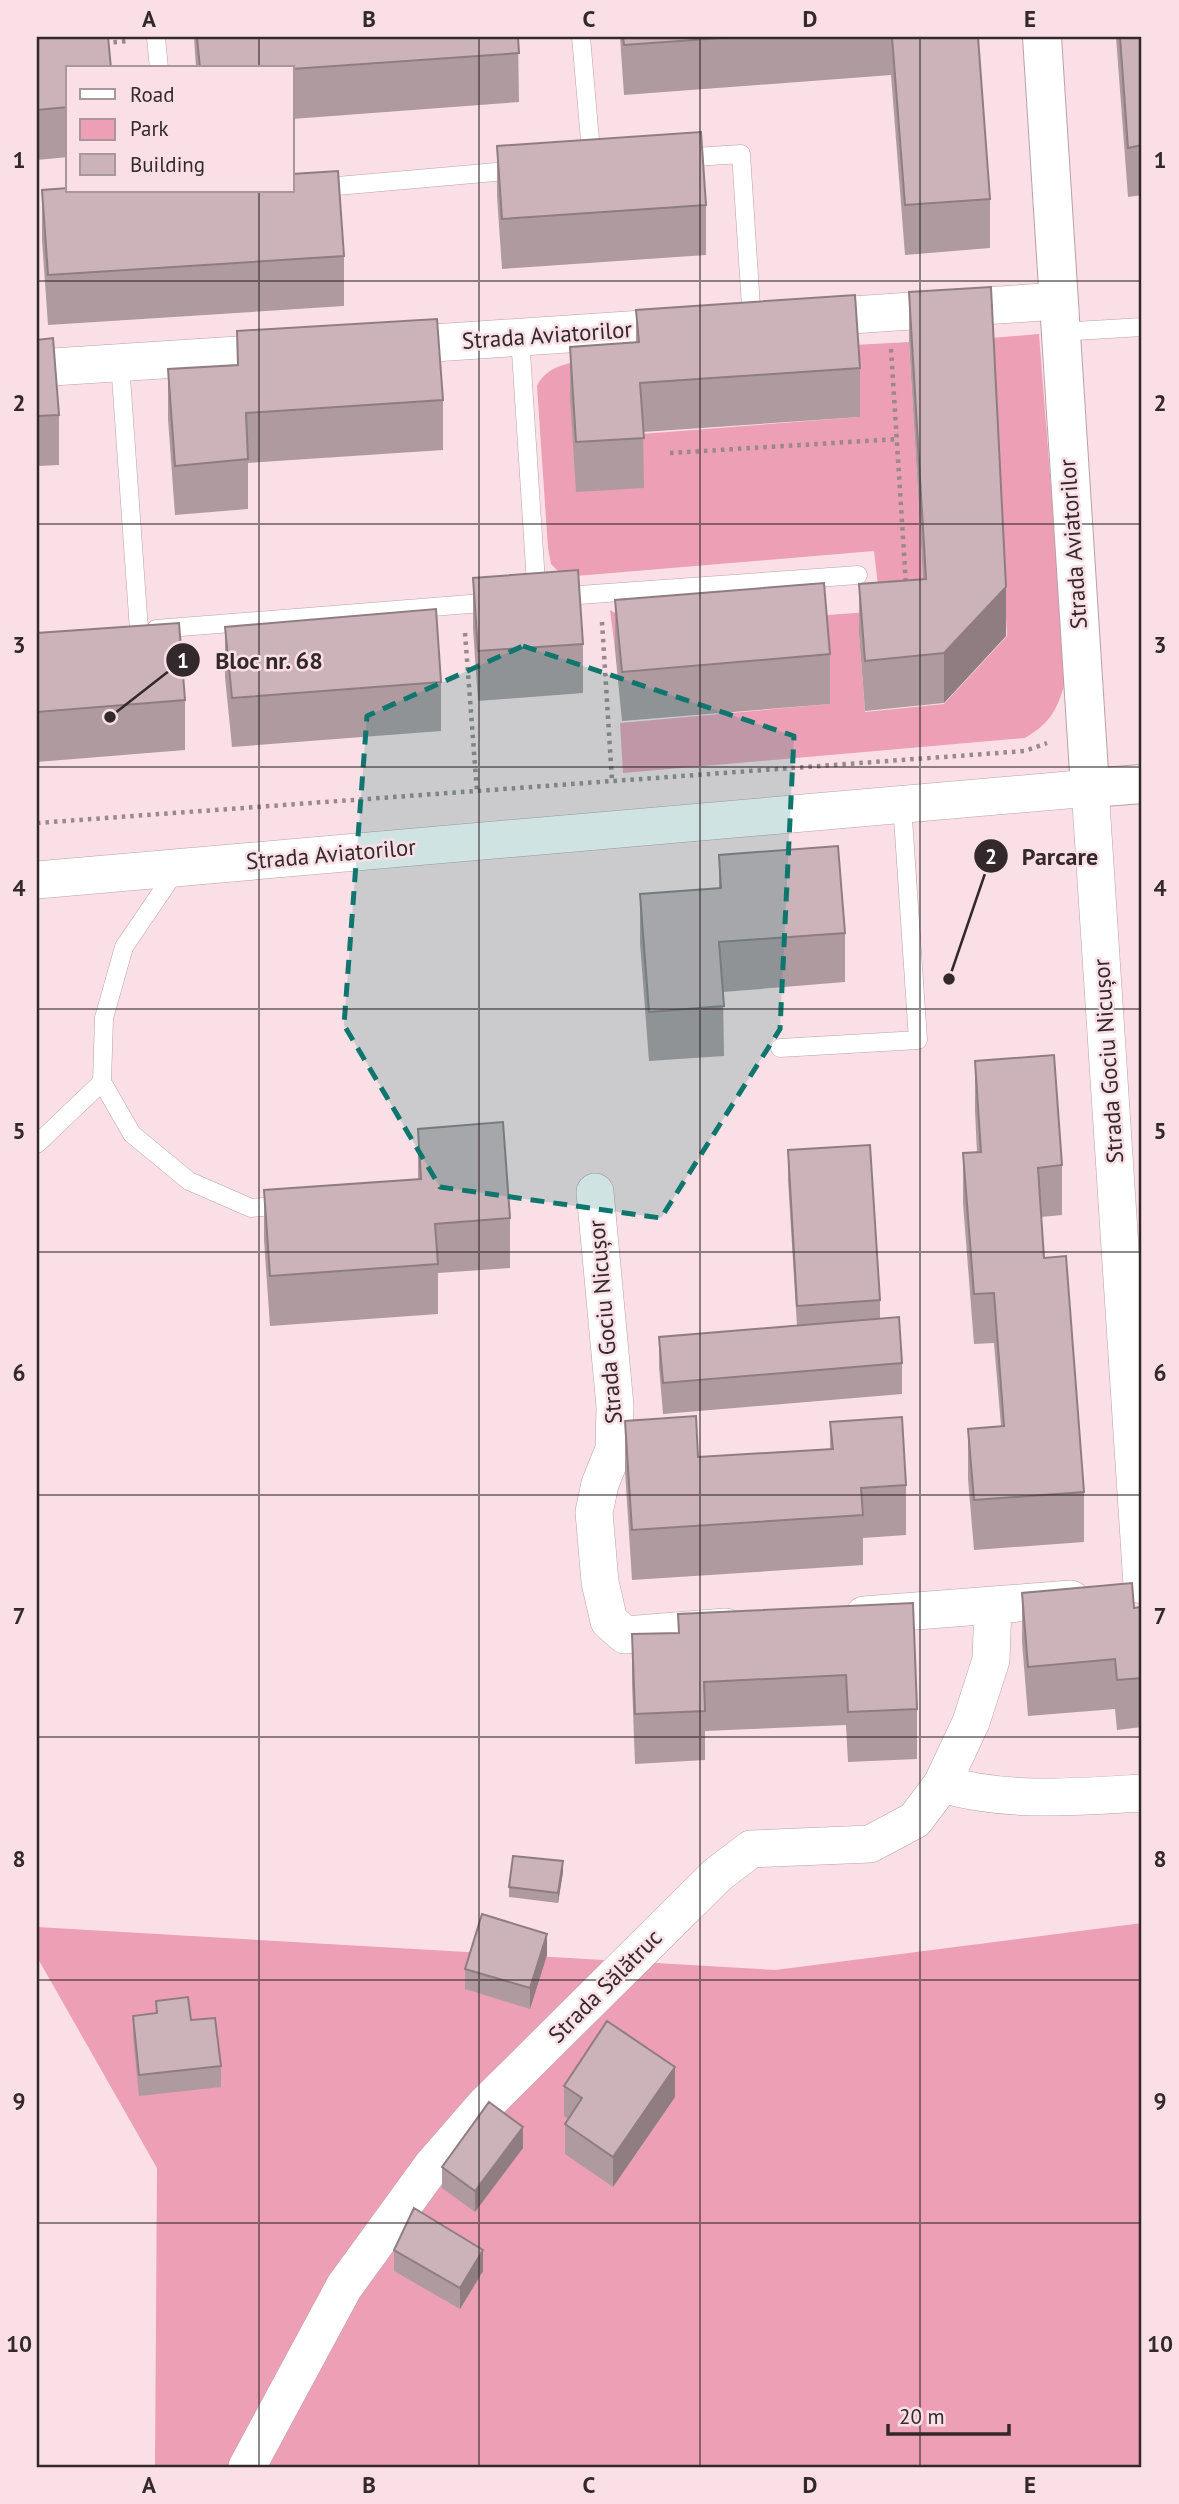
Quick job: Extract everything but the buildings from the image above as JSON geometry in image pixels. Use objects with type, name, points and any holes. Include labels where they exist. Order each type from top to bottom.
[{"type":"street","name":"Strada Aviatorilor","points":[[1042,37],[1090,788]]},
{"type":"street","name":"Strada Aviatorilor","points":[[355,348],[888,313],[1059,316]]},
{"type":"street","points":[[37,368],[313,350]]},
{"type":"street","name":"Strada Aviatorilor","points":[[37,880],[1142,784]]},
{"type":"street","name":"Strada Gociu Nicușor","points":[[832,1618],[1125,1593],[1090,788]]},
{"type":"street","name":"Strada Gociu Nicușor","points":[[595,1192],[615,1406],[614,1449],[600,1484],[594,1512],[600,1583],[609,1621],[625,1635],[765,1624]]},
{"type":"street","name":"Strada Sălătruc","points":[[247,2467],[344,2287],[432,2166],[485,2105],[708,1884],[751,1849],[870,1844],[915,1820],[942,1784],[971,1722],[991,1660],[993,1605]]},
{"type":"street","points":[[942,1784],[978,1794],[1074,1797],[1142,1793]]},
{"type":"lane","points":[[581,37],[592,163]]},
{"type":"lane","points":[[156,38],[159,66]]},
{"type":"lane","points":[[660,159],[741,154],[752,322]]},
{"type":"lane","points":[[294,190],[537,168]]},
{"type":"lane","points":[[1059,316],[1142,327]]},
{"type":"lane","points":[[520,337],[524,599]]},
{"type":"lane","points":[[120,363],[133,631],[858,575]]},
{"type":"lane","points":[[780,1048],[918,1040],[902,803]]},
{"type":"lane","points":[[178,867],[124,947],[104,1018],[102,1082],[132,1134],[189,1181],[251,1208],[306,1203]]},
{"type":"lane","points":[[37,1144],[102,1082]]},
{"type":"path","points":[[103,43],[156,38]]},
{"type":"path","points":[[888,313],[907,598]]},
{"type":"path","points":[[670,453],[898,439]]},
{"type":"path","points":[[600,594],[612,782]]},
{"type":"path","points":[[462,604],[477,792]]},
{"type":"path","points":[[37,823],[1025,751],[1049,742]]},
{"type":"highlighted area","points":[[523,646],[794,736],[780,1029],[661,1218],[440,1187],[344,1025],[367,716]]},
{"type":"green space","points":[[1039,334],[1066,680],[1056,707],[1042,726],[1025,738],[623,773],[620,723],[829,704],[615,650],[610,610],[643,629],[881,611],[874,551],[564,577],[551,564],[548,548],[537,386],[544,376],[554,369],[580,361],[636,359],[641,434],[859,417],[854,345],[909,342],[926,628],[859,633],[865,712],[944,704],[1007,636],[991,338]]},
{"type":"green space","points":[[1142,1923],[1142,2467],[155,2467],[157,2168],[37,1957],[37,1927],[775,1970]]},
{"type":"place","name":"Bloc nr. 68","points":[[110,717]]},
{"type":"place","name":"Parcare","points":[[949,979]]}]
